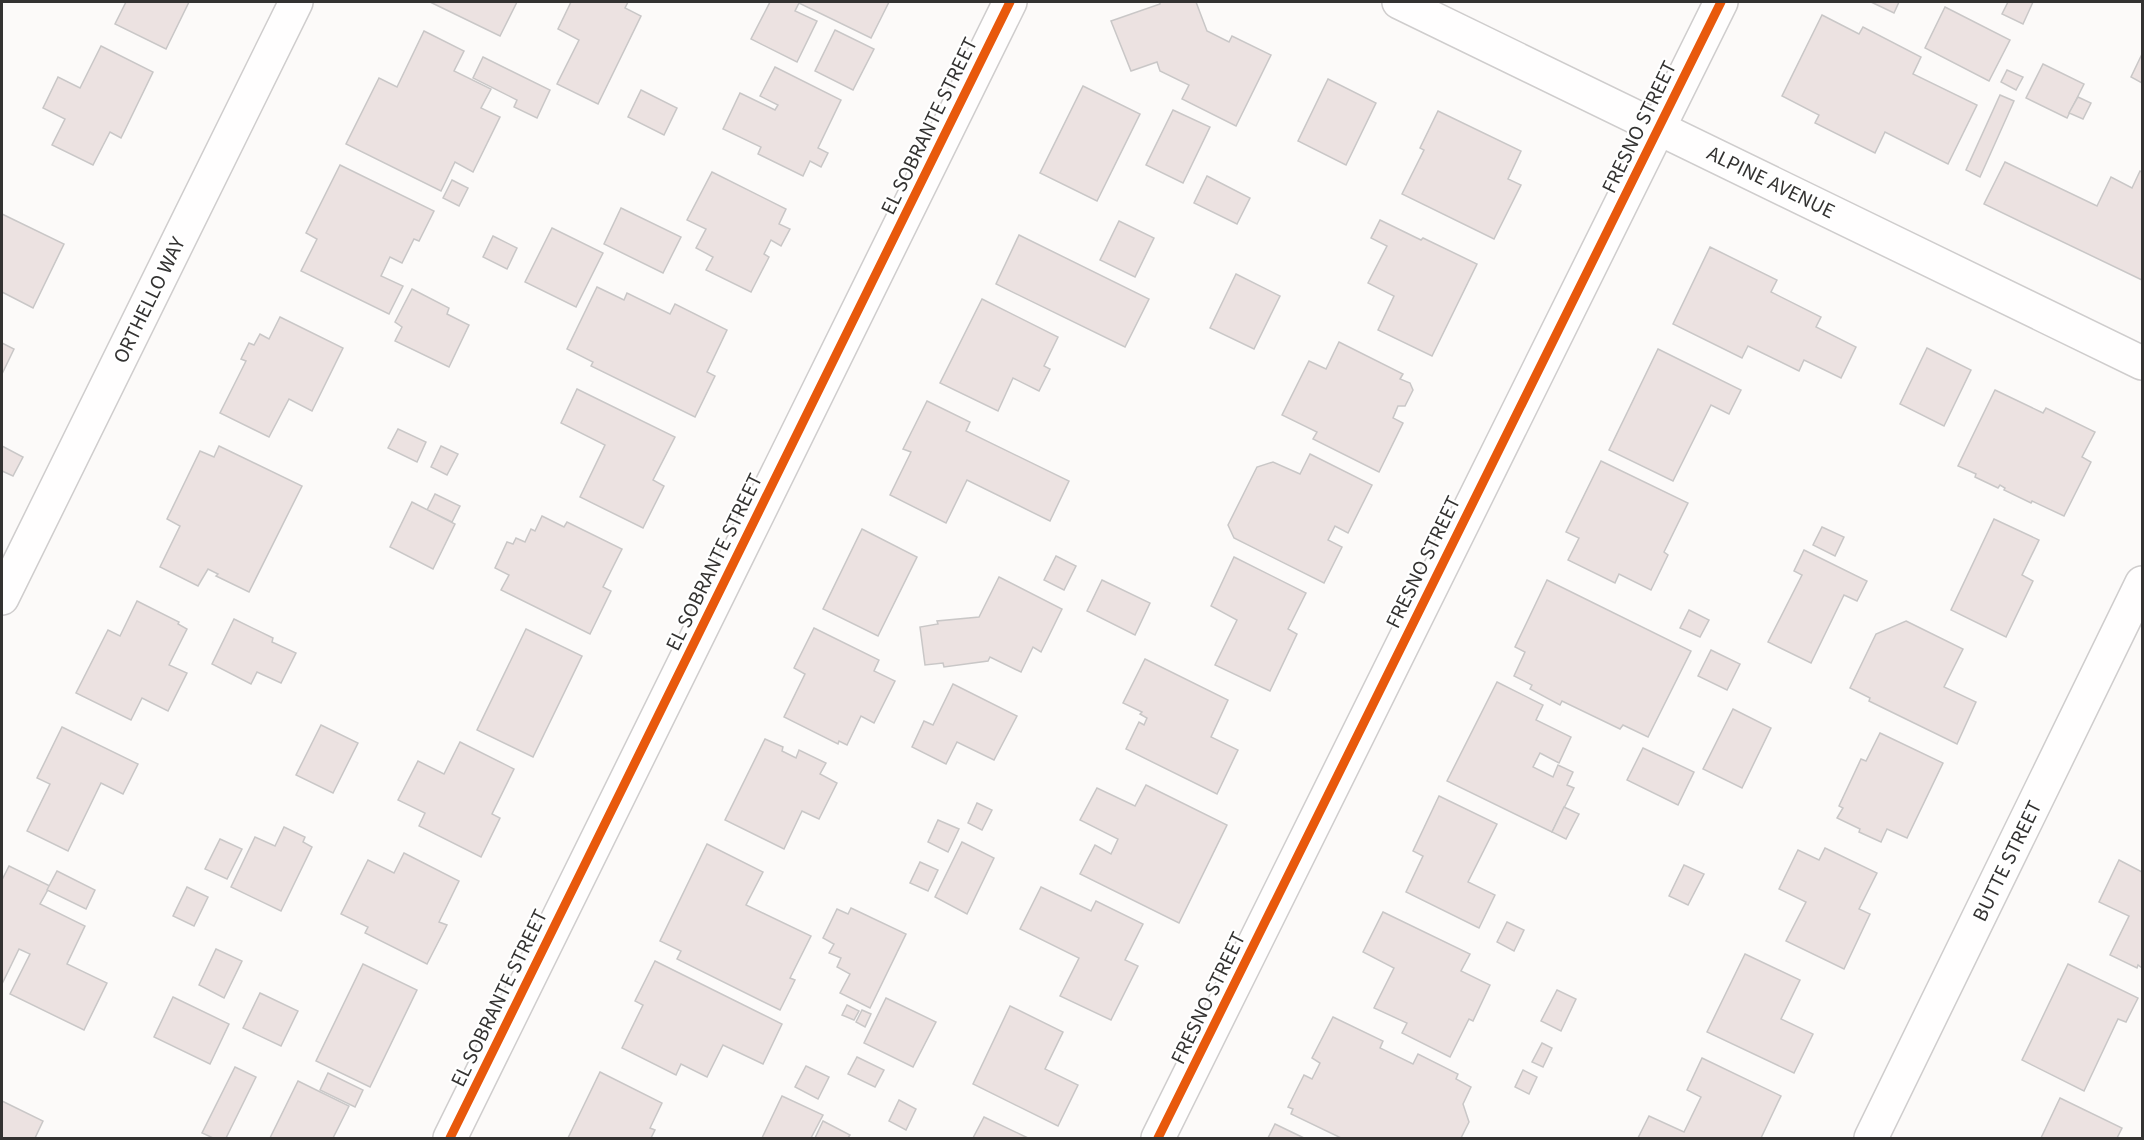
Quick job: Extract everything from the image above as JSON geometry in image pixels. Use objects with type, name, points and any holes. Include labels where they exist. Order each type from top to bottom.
[{"type":"street","name":"ORTHELLO WAY","points":[[2,598],[297,2]]},
{"type":"street","name":"EL SOBRANTE STREET","points":[[450,1138],[1010,2]]},
{"type":"street","name":"ALPINE AVENUE","points":[[1399,2],[2142,363]]},
{"type":"street","name":"FRESNO STREET","points":[[1158,1138],[1721,2]]},
{"type":"street","name":"BUTTE STREET","points":[[1871,1138],[2142,583]]},
{"type":"building","points":[[126,2],[189,2],[166,49],[115,24]]},
{"type":"building","points":[[430,2],[517,2],[500,36]]},
{"type":"building","points":[[571,2],[628,2],[625,8],[641,16],[598,104],[557,84],[579,40],[558,29]]},
{"type":"building","points":[[770,2],[889,2],[871,38],[799,3],[795,11],[817,21],[797,62],[751,39]]},
{"type":"building","points":[[1160,2],[1196,2],[1207,31],[1229,42],[1232,36],[1271,55],[1236,126],[1182,99],[1189,85],[1160,71],[1157,62],[1131,71],[1111,21],[1160,4]]},
{"type":"building","points":[[1871,2],[1899,2],[1894,13]]},
{"type":"building","points":[[2008,2],[2033,2],[2023,24],[2002,14]]},
{"type":"building","points":[[1945,7],[2010,40],[1989,81],[1925,48]]},
{"type":"building","points":[[1822,15],[1859,34],[1863,27],[1921,57],[1913,74],[1977,105],[1948,164],[1885,132],[1875,153],[1815,123],[1819,115],[1782,96]]},
{"type":"building","points":[[835,30],[874,49],[853,90],[815,71]]},
{"type":"building","points":[[424,31],[464,51],[454,71],[491,89],[481,108],[500,117],[473,172],[455,162],[441,191],[346,144],[379,78],[397,87]]},
{"type":"building","points":[[101,46],[153,72],[121,138],[110,132],[93,165],[52,145],[65,119],[43,108],[58,77],[80,88]]},
{"type":"building","points":[[2142,54],[2142,83],[2131,77]]},
{"type":"building","points":[[483,57],[550,90],[537,118],[514,107],[517,100],[473,78]]},
{"type":"building","points":[[2043,64],[2084,84],[2067,118],[2026,98]]},
{"type":"building","points":[[775,67],[841,100],[818,148],[828,153],[821,167],[810,161],[803,176],[758,154],[761,147],[723,129],[740,93],[775,110],[778,105],[760,96]]},
{"type":"building","points":[[2007,70],[2023,77],[2016,90],[2001,82]]},
{"type":"building","points":[[1328,79],[1376,103],[1346,165],[1298,141]]},
{"type":"building","points":[[1083,86],[1140,114],[1097,201],[1040,173]]},
{"type":"building","points":[[641,90],[677,108],[664,135],[628,117]]},
{"type":"building","points":[[2000,95],[2014,101],[1980,177],[1966,170]]},
{"type":"building","points":[[2078,97],[2091,103],[2083,119],[2069,113]]},
{"type":"building","points":[[1173,110],[1210,127],[1183,183],[1146,165]]},
{"type":"building","points":[[1438,111],[1521,151],[1508,179],[1521,185],[1494,239],[1402,194],[1424,150],[1420,148]]},
{"type":"building","points":[[2005,162],[2097,206],[2111,177],[2132,188],[2140,171],[2142,172],[2142,280],[1984,204]]},
{"type":"building","points":[[340,165],[434,211],[419,241],[414,239],[402,263],[390,257],[381,276],[403,286],[389,314],[301,271],[317,239],[306,233]]},
{"type":"building","points":[[712,172],[786,209],[779,224],[790,229],[781,246],[771,240],[764,254],[769,257],[751,292],[706,270],[713,257],[696,248],[706,229],[687,220]]},
{"type":"building","points":[[1207,176],[1250,198],[1237,224],[1194,203]]},
{"type":"building","points":[[452,180],[468,188],[459,206],[443,198]]},
{"type":"building","points":[[621,208],[681,237],[663,273],[604,244]]},
{"type":"building","points":[[2,214],[64,244],[33,308],[2,292]]},
{"type":"building","points":[[1380,220],[1477,264],[1432,356],[1378,330],[1394,296],[1368,283],[1387,246],[1371,238]]},
{"type":"building","points":[[1119,221],[1154,238],[1135,277],[1100,260]]},
{"type":"building","points":[[552,228],[603,253],[576,307],[525,282]]},
{"type":"building","points":[[1019,235],[1149,299],[1125,347],[996,284]]},
{"type":"building","points":[[493,236],[517,248],[507,269],[483,257]]},
{"type":"building","points":[[1710,247],[1777,280],[1771,292],[1821,317],[1816,327],[1856,347],[1841,378],[1804,360],[1799,371],[1748,346],[1742,358],[1673,324]]},
{"type":"building","points":[[1236,274],[1280,296],[1254,349],[1210,328]]},
{"type":"building","points":[[597,287],[624,300],[627,293],[670,314],[675,304],[727,330],[707,372],[715,376],[695,417],[591,366],[593,362],[567,349]]},
{"type":"building","points":[[412,289],[449,308],[447,314],[469,325],[449,367],[395,341],[402,327],[395,322]]},
{"type":"building","points":[[982,299],[1058,337],[1044,366],[1050,369],[1039,391],[1013,378],[998,411],[940,383]]},
{"type":"building","points":[[280,317],[343,348],[312,411],[289,399],[269,437],[220,413],[246,361],[241,359],[249,343],[254,345],[260,334],[269,339]]},
{"type":"building","points":[[1339,342],[1403,374],[1400,379],[1410,383],[1413,390],[1405,406],[1398,406],[1393,418],[1403,423],[1379,472],[1313,439],[1317,432],[1282,415],[1309,361],[1326,369]]},
{"type":"building","points":[[2,343],[14,349],[2,374]]},
{"type":"building","points":[[1927,348],[1971,370],[1944,426],[1900,404]]},
{"type":"building","points":[[1658,349],[1741,390],[1729,414],[1711,405],[1673,481],[1609,450]]},
{"type":"building","points":[[577,389],[675,437],[653,480],[664,486],[643,528],[580,497],[605,445],[561,423]]},
{"type":"building","points":[[1995,390],[2043,413],[2046,408],[2095,432],[2082,457],[2091,462],[2064,516],[2004,490],[2005,488],[2000,485],[1998,488],[1958,466]]},
{"type":"building","points":[[927,401],[970,422],[966,431],[1069,481],[1050,521],[967,480],[946,523],[890,495],[911,452],[903,449]]},
{"type":"building","points":[[398,429],[426,442],[417,462],[388,448]]},
{"type":"building","points":[[2,446],[23,457],[13,476],[2,471]]},
{"type":"building","points":[[219,446],[302,486],[249,592],[216,576],[218,574],[208,569],[198,586],[160,567],[180,526],[167,519],[200,451],[214,457]]},
{"type":"building","points":[[441,446],[458,454],[447,475],[431,467]]},
{"type":"building","points":[[1310,454],[1372,485],[1348,533],[1335,526],[1328,540],[1342,547],[1324,583],[1234,538],[1228,525],[1257,467],[1273,462],[1300,474]]},
{"type":"building","points":[[1601,461],[1688,503],[1664,552],[1668,555],[1651,590],[1619,574],[1615,583],[1568,560],[1579,538],[1566,532]]},
{"type":"building","points":[[435,494],[460,506],[452,522],[427,510]]},
{"type":"building","points":[[412,502],[455,524],[433,569],[390,547]]},
{"type":"building","points":[[542,516],[564,527],[567,522],[622,549],[603,587],[611,591],[590,634],[501,590],[509,575],[495,568],[507,542],[513,544],[516,538],[525,542],[531,529],[535,531]]},
{"type":"building","points":[[1994,519],[2039,540],[2022,575],[2033,581],[2006,637],[1951,610]]},
{"type":"building","points":[[1822,527],[1844,537],[1835,556],[1813,545]]},
{"type":"building","points":[[862,529],[917,557],[878,636],[823,609]]},
{"type":"building","points":[[1804,550],[1867,581],[1857,601],[1844,595],[1811,663],[1768,642],[1802,575],[1794,571]]},
{"type":"building","points":[[1056,556],[1076,566],[1064,590],[1044,580]]},
{"type":"building","points":[[1234,557],[1306,593],[1288,629],[1297,634],[1270,691],[1215,665],[1237,620],[1211,606]]},
{"type":"building","points":[[999,577],[1062,609],[1041,652],[1033,647],[1021,672],[990,657],[988,661],[944,667],[943,663],[925,665],[920,627],[938,624],[937,621],[979,617]]},
{"type":"building","points":[[1102,580],[1150,603],[1135,635],[1087,611]]},
{"type":"building","points":[[1547,580],[1691,651],[1648,737],[1623,725],[1620,729],[1562,701],[1560,705],[1530,689],[1532,685],[1514,676],[1525,652],[1515,647]]},
{"type":"building","points":[[137,601],[179,622],[178,624],[187,629],[169,665],[187,673],[168,711],[142,698],[131,720],[76,693],[108,630],[120,636]]},
{"type":"building","points":[[1689,610],[1709,620],[1700,637],[1680,628]]},
{"type":"building","points":[[234,619],[273,638],[272,642],[296,653],[281,683],[257,672],[251,684],[212,664]]},
{"type":"building","points":[[1906,621],[1963,649],[1944,687],[1976,702],[1957,744],[1869,701],[1870,698],[1850,688],[1876,634]]},
{"type":"building","points":[[814,628],[879,660],[874,671],[895,681],[874,723],[861,716],[847,745],[839,741],[838,744],[784,717],[805,674],[794,668]]},
{"type":"building","points":[[526,629],[582,656],[533,757],[477,730]]},
{"type":"building","points":[[1711,650],[1740,664],[1727,690],[1698,676]]},
{"type":"building","points":[[1145,659],[1228,700],[1211,737],[1238,750],[1217,794],[1126,749],[1139,722],[1144,725],[1147,718],[1140,714],[1142,712],[1123,703]]},
{"type":"building","points":[[1497,682],[1543,705],[1536,720],[1571,737],[1559,763],[1540,753],[1533,767],[1553,777],[1558,765],[1573,772],[1567,785],[1574,788],[1552,832],[1447,781]]},
{"type":"building","points":[[953,684],[1017,716],[994,760],[957,742],[946,764],[912,747],[924,721],[933,725]]},
{"type":"building","points":[[1733,709],[1771,728],[1742,788],[1703,769]]},
{"type":"building","points":[[321,725],[358,743],[333,793],[296,775]]},
{"type":"building","points":[[62,727],[138,764],[123,794],[101,783],[68,851],[27,831],[50,784],[37,778]]},
{"type":"building","points":[[1880,733],[1943,763],[1907,838],[1887,829],[1881,842],[1837,818],[1843,808],[1839,806],[1861,759],[1866,761]]},
{"type":"building","points":[[765,739],[783,747],[782,751],[796,758],[799,750],[826,763],[820,774],[837,783],[819,819],[802,811],[784,849],[725,820]]},
{"type":"building","points":[[460,742],[514,769],[492,814],[500,818],[481,857],[419,826],[425,813],[398,800],[418,761],[444,774]]},
{"type":"building","points":[[1643,748],[1694,772],[1678,805],[1627,780]]},
{"type":"building","points":[[1146,785],[1227,825],[1179,923],[1080,874],[1095,845],[1111,854],[1118,839],[1080,820],[1097,788],[1135,806]]},
{"type":"building","points":[[1439,796],[1497,824],[1468,882],[1495,895],[1479,928],[1406,892],[1423,856],[1413,851]]},
{"type":"building","points":[[977,803],[992,810],[982,830],[968,823]]},
{"type":"building","points":[[1564,807],[1579,814],[1566,839],[1552,832]]},
{"type":"building","points":[[938,820],[959,829],[948,852],[928,842]]},
{"type":"building","points":[[284,827],[305,837],[303,842],[312,847],[281,911],[231,887],[255,837],[275,846]]},
{"type":"building","points":[[220,839],[242,849],[227,879],[205,869]]},
{"type":"building","points":[[962,842],[994,858],[967,914],[935,897]]},
{"type":"building","points":[[707,844],[763,872],[746,905],[811,936],[790,978],[795,980],[780,1010],[677,959],[681,951],[660,941]]},
{"type":"building","points":[[1825,848],[1877,873],[1859,909],[1870,914],[1844,969],[1786,941],[1806,902],[1779,889],[1798,850],[1819,860]]},
{"type":"building","points":[[404,853],[459,881],[439,922],[447,925],[427,964],[365,933],[368,927],[341,914],[368,860],[394,873]]},
{"type":"building","points":[[2119,860],[2142,872],[2142,968],[2138,965],[2137,968],[2110,955],[2129,916],[2099,902]]},
{"type":"building","points":[[920,862],[938,870],[928,891],[910,883]]},
{"type":"building","points":[[1684,865],[1704,874],[1688,905],[1669,896]]},
{"type":"building","points":[[9,866],[50,886],[40,904],[85,926],[67,964],[107,983],[84,1030],[10,994],[30,954],[19,949],[2,984],[2,880]]},
{"type":"building","points":[[57,871],[95,890],[86,909],[47,890]]},
{"type":"building","points":[[187,887],[208,897],[194,926],[173,916]]},
{"type":"building","points":[[1041,887],[1091,911],[1096,901],[1143,924],[1125,960],[1138,966],[1111,1020],[1060,996],[1079,958],[1020,929]]},
{"type":"building","points":[[851,908],[906,934],[870,1008],[840,993],[850,974],[837,967],[841,958],[829,953],[834,944],[823,938],[837,909],[848,914]]},
{"type":"building","points":[[1383,912],[1470,954],[1461,971],[1490,985],[1473,1021],[1469,1019],[1450,1057],[1402,1033],[1407,1023],[1374,1008],[1394,968],[1363,952]]},
{"type":"building","points":[[1507,922],[1524,930],[1514,951],[1497,942]]},
{"type":"building","points":[[216,949],[242,961],[224,998],[199,985]]},
{"type":"building","points":[[1745,954],[1800,980],[1781,1019],[1813,1034],[1794,1073],[1707,1032]]},
{"type":"building","points":[[655,961],[782,1024],[763,1064],[723,1045],[707,1077],[681,1064],[676,1075],[622,1048],[643,1005],[635,1001]]},
{"type":"building","points":[[363,964],[417,990],[370,1087],[316,1061]]},
{"type":"building","points":[[2068,964],[2138,998],[2126,1022],[2118,1019],[2084,1091],[2022,1060]]},
{"type":"building","points":[[1557,990],[1576,999],[1561,1031],[1541,1021]]},
{"type":"building","points":[[260,993],[298,1011],[281,1046],[243,1028]]},
{"type":"building","points":[[173,997],[229,1024],[210,1064],[154,1037]]},
{"type":"building","points":[[886,998],[936,1022],[913,1067],[864,1043]]},
{"type":"building","points":[[847,1005],[859,1011],[854,1020],[842,1015]]},
{"type":"building","points":[[1010,1006],[1063,1032],[1045,1069],[1078,1085],[1058,1126],[973,1084]]},
{"type":"building","points":[[862,1010],[871,1014],[865,1027],[856,1022]]},
{"type":"building","points":[[1333,1017],[1383,1041],[1380,1048],[1413,1064],[1418,1054],[1458,1074],[1456,1079],[1471,1087],[1463,1104],[1469,1122],[1461,1138],[1341,1138],[1291,1114],[1293,1109],[1288,1107],[1304,1075],[1312,1079],[1320,1063],[1312,1058]]},
{"type":"building","points":[[1542,1043],[1552,1048],[1543,1067],[1532,1062]]},
{"type":"building","points":[[857,1057],[884,1070],[875,1087],[848,1074]]},
{"type":"building","points":[[1702,1058],[1781,1096],[1761,1138],[1638,1138],[1649,1116],[1684,1132],[1701,1097],[1687,1090]]},
{"type":"building","points":[[806,1066],[829,1077],[818,1099],[795,1087]]},
{"type":"building","points":[[235,1067],[256,1077],[226,1138],[213,1138],[202,1133]]},
{"type":"building","points":[[1523,1070],[1537,1077],[1529,1094],[1515,1087]]},
{"type":"building","points":[[600,1072],[662,1103],[650,1128],[655,1130],[651,1138],[568,1138]]},
{"type":"building","points":[[328,1073],[363,1090],[355,1107],[320,1090]]},
{"type":"building","points":[[298,1081],[349,1106],[333,1138],[270,1138]]},
{"type":"building","points":[[782,1096],[823,1115],[811,1138],[762,1138]]},
{"type":"building","points":[[2060,1098],[2122,1128],[2117,1138],[2041,1138]]},
{"type":"building","points":[[899,1100],[916,1109],[906,1130],[889,1121]]},
{"type":"building","points":[[2,1101],[43,1121],[35,1138],[2,1138]]},
{"type":"building","points":[[984,1117],[1028,1138],[973,1138]]},
{"type":"building","points":[[823,1121],[850,1135],[848,1138],[815,1138]]},
{"type":"building","points":[[1275,1124],[1304,1138],[1268,1138]]},
{"type":"cycle path","points":[[450,1138],[1010,2]]},
{"type":"cycle path","points":[[1158,1138],[1721,2]]}]
